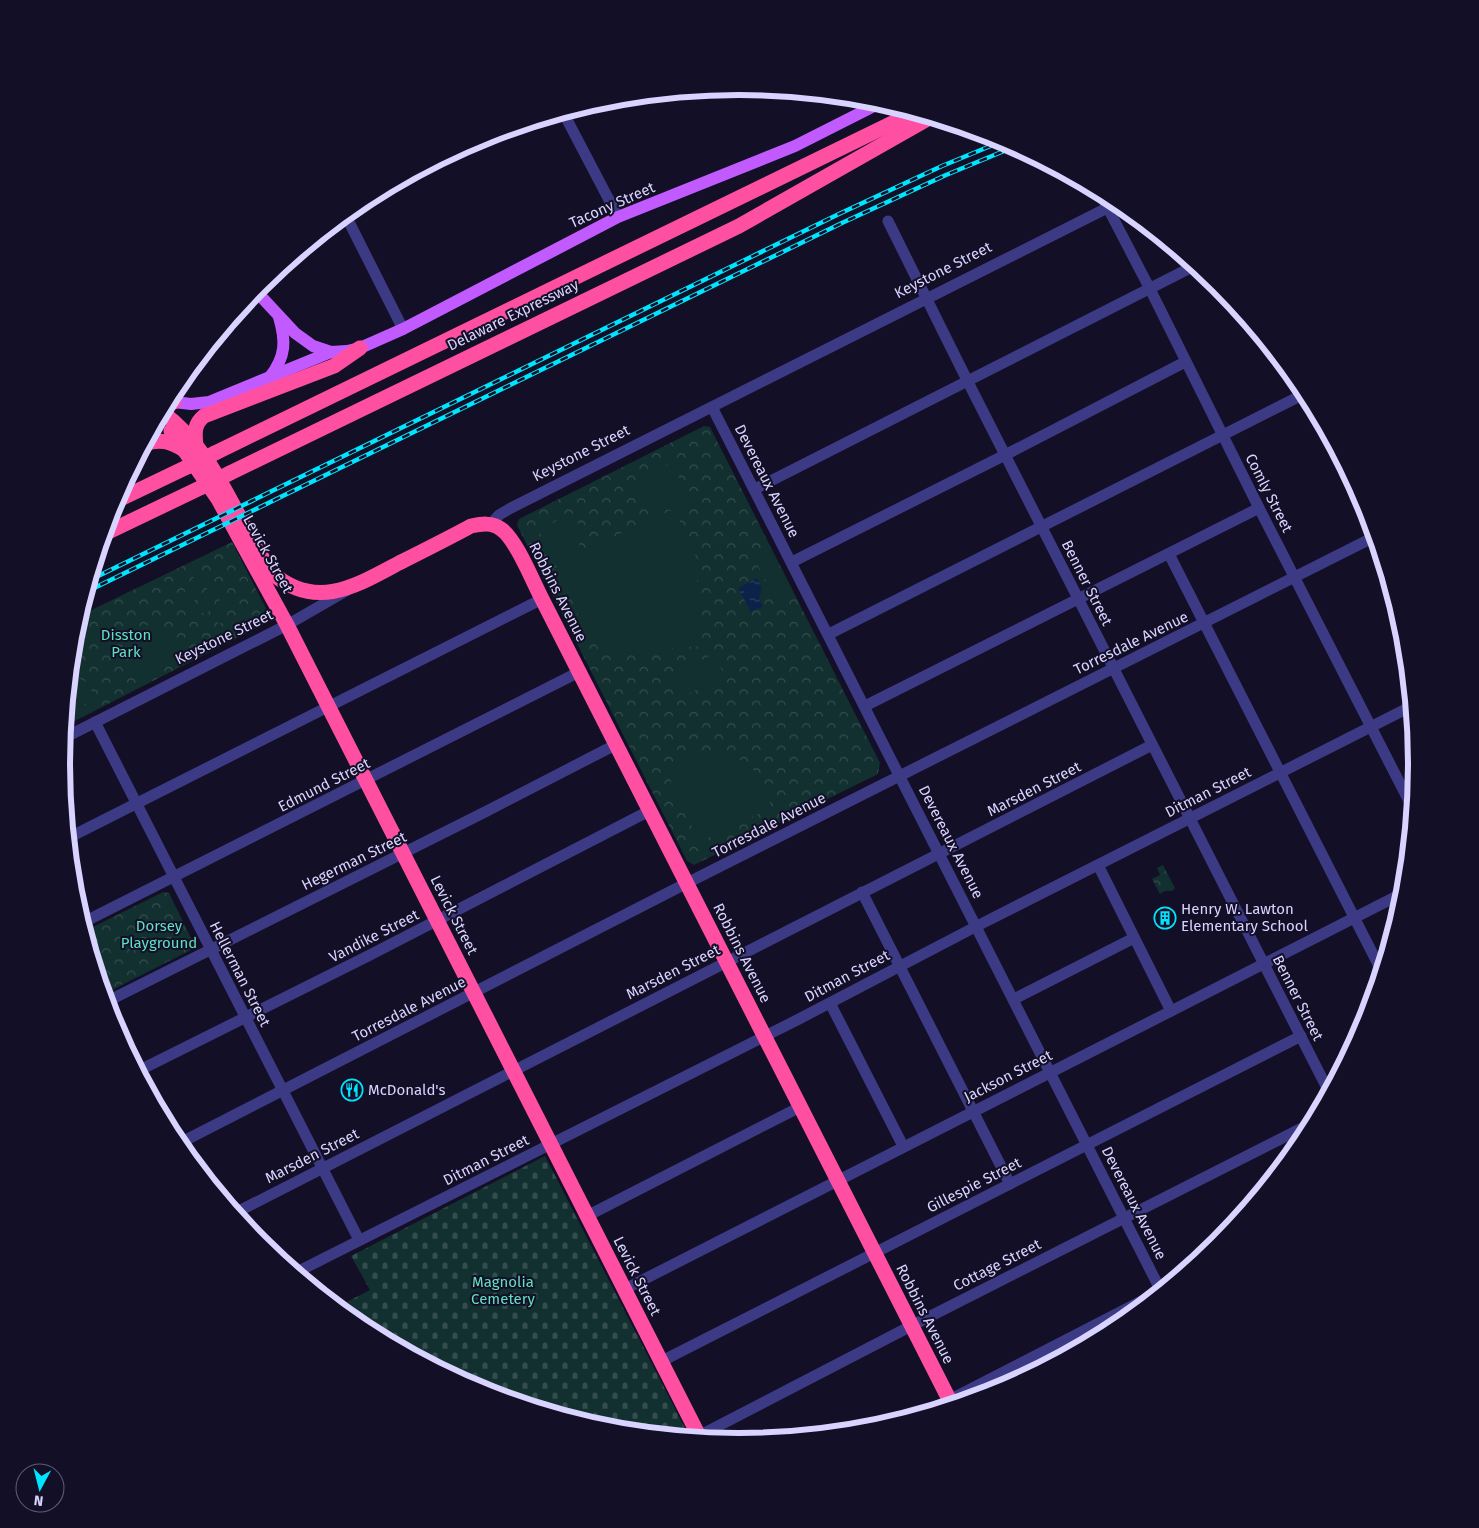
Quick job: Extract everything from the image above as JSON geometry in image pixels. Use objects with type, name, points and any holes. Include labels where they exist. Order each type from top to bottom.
[{"type":"highway","name":"Delaware Expressway","points":[[126,496],[908,116]]},
{"type":"highway","name":"Delaware Expressway","points":[[113,530],[739,226],[925,121]]},
{"type":"highway","points":[[153,442],[170,442],[191,449],[198,421],[204,416],[334,366],[360,348]]},
{"type":"highway","name":"Levick Street","points":[[166,420],[228,494],[272,573],[286,584],[306,592],[331,593],[356,586]]},
{"type":"highway","name":"Levick Street","points":[[191,449],[287,625],[328,708],[367,780],[662,1361],[696,1432]]},
{"type":"highway","name":"Keystone Street","points":[[356,586],[471,526],[491,524]]},
{"type":"highway","name":"Robbins Avenue","points":[[491,524],[500,528],[514,545],[948,1400]]},
{"type":"main road","name":"Tacony Street","points":[[331,352],[360,348],[403,329],[618,217],[795,146],[871,107]]},
{"type":"main road","points":[[261,296],[304,341],[318,349],[331,352]]},
{"type":"main road","points":[[270,377],[280,363],[284,351],[282,329],[278,315]]},
{"type":"main road","points":[[178,401],[190,404],[209,402],[331,352]]},
{"type":"street","points":[[566,117],[618,217]]},
{"type":"street","name":"Comly Street","points":[[1105,203],[1408,800]]},
{"type":"street","name":"Keystone Street","points":[[491,524],[499,515],[511,508],[1110,206]]},
{"type":"street","points":[[349,221],[403,329]]},
{"type":"street","name":"Benner Street","points":[[888,221],[1041,527],[1326,1086]]},
{"type":"street","points":[[755,489],[1189,269]]},
{"type":"street","points":[[792,562],[1185,362]]},
{"type":"street","points":[[829,634],[1299,397]]},
{"type":"street","name":"Devereaux Avenue","points":[[712,407],[1159,1285]]},
{"type":"street","points":[[865,706],[1259,508]]},
{"type":"street","name":"Torresdale Avenue","points":[[186,1140],[687,883],[1369,539]]},
{"type":"street","points":[[1169,554],[1378,964]]},
{"type":"street","name":"Keystone Street","points":[[71,735],[287,625],[356,586]]},
{"type":"street","points":[[74,835],[542,599]]},
{"type":"street","name":"Edmund Street","points":[[89,919],[579,672]]},
{"type":"street","name":"Ditman Street","points":[[301,1270],[1407,709]]},
{"type":"street","name":"Hellerman Street","points":[[95,722],[359,1240]]},
{"type":"street","name":"Hegerman Street","points":[[113,998],[615,745]]},
{"type":"street","name":"Marsden Street","points":[[240,1210],[1152,745]]},
{"type":"street","name":"Vandike Street","points":[[143,1068],[437,921],[649,811]]},
{"type":"street","points":[[1098,865],[1171,1011]]},
{"type":"street","points":[[862,892],[1010,1184]]},
{"type":"street","name":"Jackson Street","points":[[625,1289],[1396,897]]},
{"type":"street","points":[[1014,999],[1134,938]]},
{"type":"street","points":[[830,1002],[903,1146]]},
{"type":"street","name":"Gillespie Street","points":[[662,1361],[1301,1036]]},
{"type":"street","points":[[587,1216],[800,1107]]},
{"type":"street","name":"Cottage Street","points":[[707,1432],[911,1326],[1300,1129]]},
{"type":"street","points":[[969,1393],[1131,1306]]},
{"type":"green space","points":[[704,426],[710,427],[880,763],[878,774],[694,865],[687,861],[517,525],[519,519]]},
{"type":"green space","points":[[671,463],[690,498],[683,505],[674,509],[691,546],[695,548],[695,555],[705,576],[697,580],[702,646],[600,654],[591,628],[585,630],[555,563],[557,562],[539,531],[570,513],[580,528],[580,543],[576,554],[672,510],[659,508],[648,503],[640,495],[636,482]]},
{"type":"green space","name":"Disston Park","points":[[232,542],[272,620],[71,723],[76,677],[88,612]]},
{"type":"green space","points":[[770,550],[794,596],[778,604],[754,558]]},
{"type":"green space","points":[[195,575],[206,582],[191,606],[180,599]]},
{"type":"green space","points":[[210,584],[221,591],[206,615],[195,608]]},
{"type":"green space","points":[[224,593],[235,600],[220,624],[209,617]]},
{"type":"green space","points":[[159,621],[179,656],[143,677],[132,661],[132,644],[141,629]]},
{"type":"green space","points":[[710,656],[716,659],[723,672],[719,679],[681,697],[677,695],[669,681],[671,676]]},
{"type":"green space","points":[[76,677],[87,683],[93,695],[93,700],[72,710]]},
{"type":"green space","points":[[707,752],[731,756],[750,767],[764,785],[771,808],[699,842],[667,772],[685,758]]},
{"type":"green space","points":[[1163,865],[1175,888],[1172,891],[1165,891],[1160,894],[1152,879],[1160,875],[1157,868]]},
{"type":"green space","name":"Dorsey Playground","points":[[163,892],[169,893],[194,944],[193,949],[110,991],[91,928]]},
{"type":"green space","points":[[175,937],[183,952],[159,965],[151,950]]},
{"type":"green space","name":"Magnolia Cemetery","points":[[545,1156],[687,1431],[609,1421],[566,1411],[483,1383],[443,1364],[405,1344],[344,1304],[370,1290],[351,1256]]},
{"type":"water","points":[[757,578],[762,588],[759,599],[763,606],[751,612],[738,588]]},
{"type":"railway","points":[[98,576],[841,213],[942,166],[994,144]]},
{"type":"railway","points":[[94,588],[844,222],[946,175],[1006,150]]},
{"type":"place","name":"Henry W. Lawton Elementary School","points":[[1165,918]]},
{"type":"place","name":"McDonald's","points":[[352,1090]]}]
